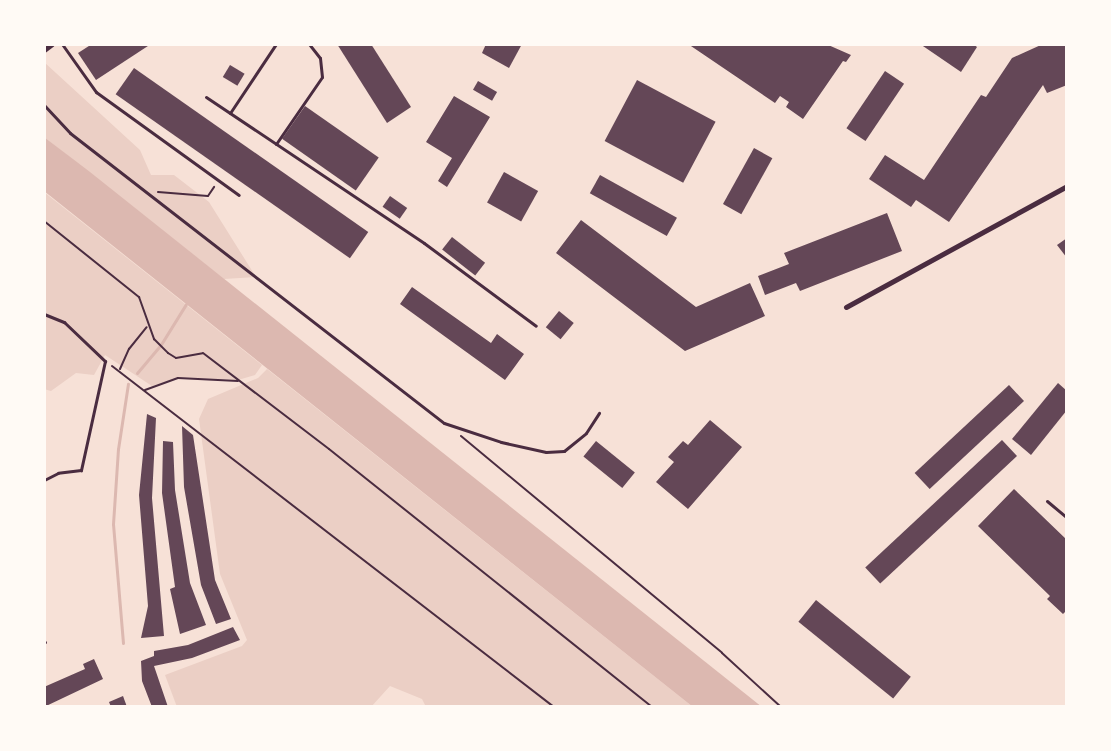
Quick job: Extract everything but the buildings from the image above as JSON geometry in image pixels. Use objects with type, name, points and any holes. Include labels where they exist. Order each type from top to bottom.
[{"type":"street","points":[[44,50],[52,44]]},
{"type":"street","points":[[846,307],[1067,186]]},
{"type":"lane","points":[[62,44],[96,92],[239,195]]},
{"type":"lane","points":[[230,113],[276,44]]},
{"type":"lane","points":[[276,144],[322,77],[320,58],[309,44]]},
{"type":"lane","points":[[206,97],[424,243],[536,326]]},
{"type":"lane","points":[[44,105],[70,133],[444,423],[501,442],[546,452],[564,451],[586,433],[599,413]]},
{"type":"lane","points":[[44,314],[64,322],[105,361],[81,470],[58,473],[44,480]]},
{"type":"lane","points":[[1047,501],[1067,518]]},
{"type":"path","points":[[145,191],[208,196],[218,180]]},
{"type":"path","points":[[44,221],[139,297],[147,326],[154,339],[168,353],[176,358],[203,353],[652,707]]},
{"type":"path","points":[[119,371],[129,349],[147,326]]},
{"type":"path","points":[[105,361],[554,707]]},
{"type":"path","points":[[145,390],[178,378],[240,381]]},
{"type":"path","points":[[444,423],[722,653],[781,707]]},
{"type":"shaded area","points":[[44,62],[140,150],[151,175],[174,175],[209,202],[256,277],[224,279],[44,137]]},
{"type":"shaded area","points":[[44,137],[762,707],[693,707],[44,191]]},
{"type":"shaded area","points":[[44,192],[262,365],[255,375],[238,380],[178,378],[152,386],[105,355],[94,375],[76,373],[51,391],[44,389]]},
{"type":"shaded area","points":[[267,369],[693,707],[426,707],[422,699],[390,686],[371,707],[177,707],[165,675],[242,646],[247,640],[220,574],[199,419],[208,399],[258,378]]},
{"type":"waterway","points":[[137,373],[160,346],[186,304]]},
{"type":"waterway","points":[[123,643],[113,524],[118,449],[128,384]]}]
